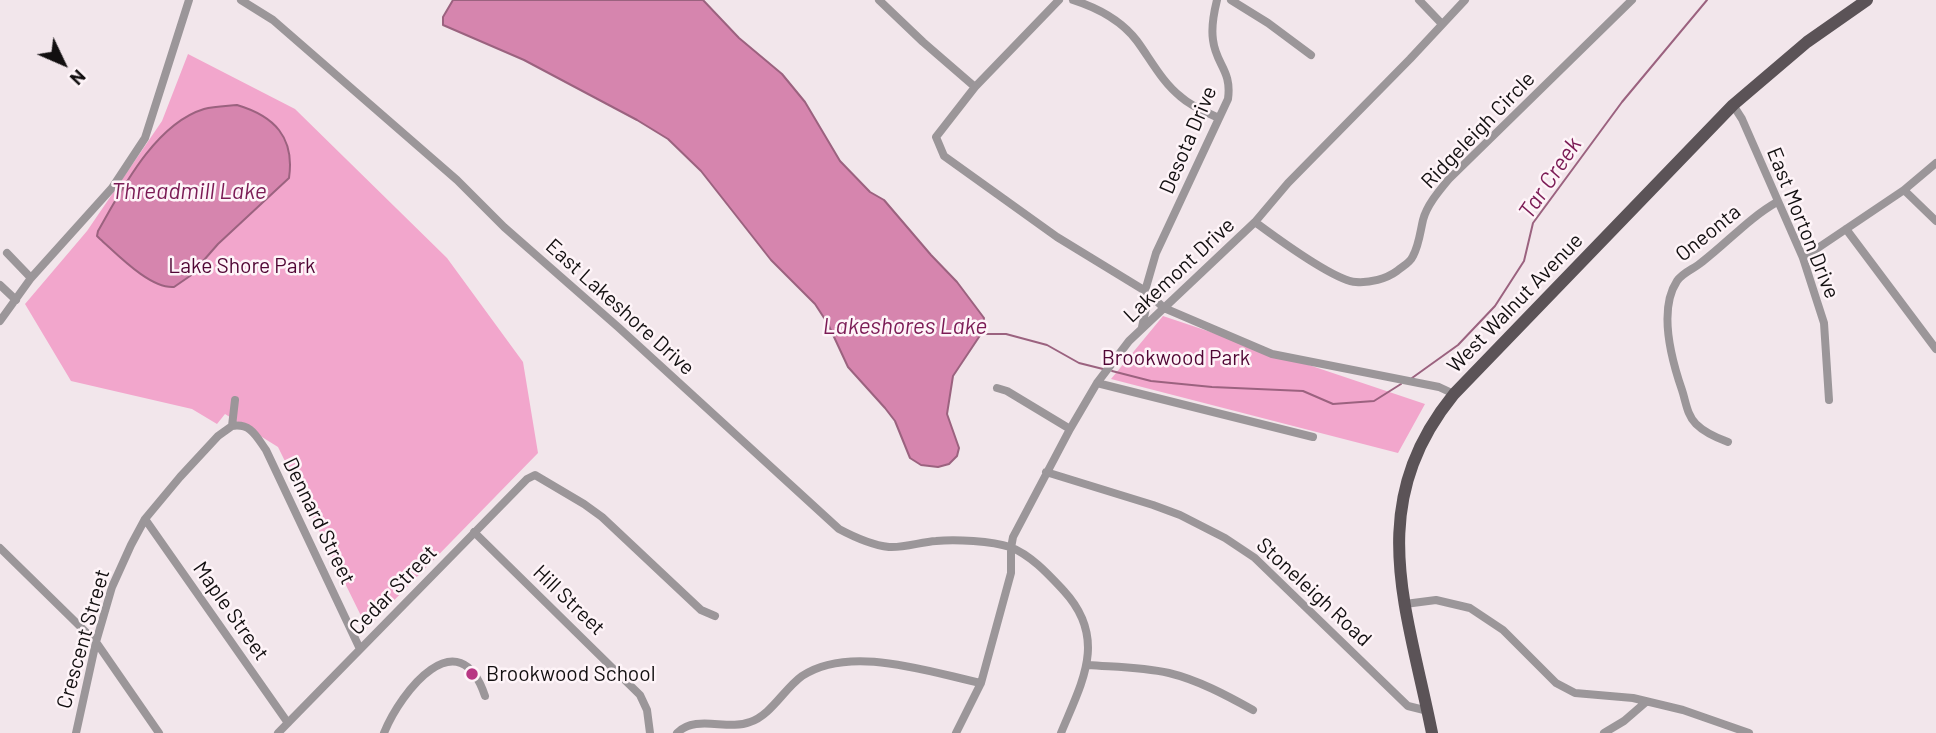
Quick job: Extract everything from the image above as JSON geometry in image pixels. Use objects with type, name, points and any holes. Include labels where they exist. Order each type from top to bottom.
[{"type":"main road","name":"West Walnut Avenue","points":[[1432,733],[1398,558],[1398,526],[1402,499],[1423,439],[1454,394],[1733,105],[1790,56],[1867,0]]},
{"type":"street","points":[[0,321],[32,278],[112,188],[145,138],[189,0]]},
{"type":"street","name":"East Lakeshore Drive","points":[[241,0],[273,20],[457,180],[503,227],[618,327],[839,529],[854,537],[889,547],[937,541],[999,544],[1011,548]]},
{"type":"street","points":[[880,0],[975,87]]},
{"type":"street","points":[[1073,0],[1114,18],[1136,39],[1162,78],[1179,96],[1196,108],[1219,118]]},
{"type":"street","name":"Desota Drive","points":[[1142,329],[1146,309],[1145,291],[1156,253],[1209,145],[1228,99],[1228,75],[1212,39],[1217,0]]},
{"type":"street","points":[[1231,0],[1311,55]]},
{"type":"street","points":[[1419,0],[1443,24]]},
{"type":"street","name":"Lakemont Drive","points":[[956,733],[981,683],[1011,573],[1013,537],[1046,472],[1097,383],[1129,341],[1255,222],[1288,183],[1465,0]]},
{"type":"street","name":"Ridgeleigh Circle","points":[[1255,222],[1288,246],[1347,280],[1371,281],[1390,276],[1412,260],[1423,217],[1449,180],[1632,0]]},
{"type":"street","points":[[1056,1],[1031,32],[975,87],[936,137],[944,156],[1057,237],[1145,291],[1164,308],[1272,354],[1439,387],[1454,394]]},
{"type":"street","name":"East Morton Drive","points":[[1733,105],[1742,119],[1803,258],[1824,323],[1829,400]]},
{"type":"street","points":[[1803,258],[1904,190],[1936,163]]},
{"type":"street","points":[[1904,190],[1936,221]]},
{"type":"street","name":"Oneonta","points":[[1728,442],[1703,430],[1687,410],[1672,363],[1668,335],[1672,292],[1686,271],[1700,264],[1763,210],[1777,202]]},
{"type":"street","points":[[1846,229],[1936,349]]},
{"type":"street","points":[[7,253],[32,278]]},
{"type":"street","points":[[0,285],[16,300]]},
{"type":"street","points":[[1097,383],[1313,438]]},
{"type":"street","points":[[996,388],[1007,391],[1070,429]]},
{"type":"street","points":[[232,426],[235,400]]},
{"type":"street","name":"Crescent Street","points":[[76,733],[96,642],[112,587],[131,545],[145,519],[180,477],[218,436],[232,426]]},
{"type":"street","name":"Dennard Street","points":[[232,426],[250,428],[266,450],[360,649]]},
{"type":"street","name":"Stoneleigh Road","points":[[1046,472],[1153,505],[1225,538],[1255,558],[1408,706],[1427,712]]},
{"type":"street","name":"Cedar Street","points":[[278,733],[474,532],[527,479],[535,475],[603,517],[701,610],[715,616]]},
{"type":"street","name":"Maple Street","points":[[145,519],[288,723]]},
{"type":"street","name":"Hill Street","points":[[474,532],[640,695],[647,710],[650,733]]},
{"type":"street","points":[[0,548],[96,642],[159,733]]},
{"type":"street","points":[[1011,548],[1040,568],[1067,594],[1083,620],[1088,636],[1088,666],[1061,733]]},
{"type":"street","points":[[1405,604],[1436,600],[1462,605],[1503,630],[1556,683],[1575,693],[1633,698],[1682,710],[1749,733]]},
{"type":"street","points":[[677,733],[696,724],[732,725],[753,722],[800,678],[827,665],[859,661],[881,663],[981,683]]},
{"type":"street","points":[[384,733],[398,703],[424,673],[437,664],[452,662],[467,665],[478,677],[485,696]]},
{"type":"street","points":[[1088,666],[1142,669],[1176,675],[1224,694],[1253,710]]},
{"type":"street","points":[[1604,733],[1624,721],[1646,702]]},
{"type":"green space","name":"Lake Shore Park","points":[[188,54],[295,109],[447,258],[523,362],[538,453],[367,628],[278,447],[225,414],[217,424],[192,409],[71,381],[25,304],[87,231],[162,121]]},
{"type":"green space","name":"Brookwood Park","points":[[1163,316],[1425,404],[1398,453],[1111,379]]},
{"type":"water","name":"Lakeshores Lake","points":[[453,0],[703,0],[739,38],[782,74],[805,102],[840,161],[870,192],[884,200],[957,282],[984,318],[981,334],[953,376],[947,414],[959,448],[957,456],[949,464],[938,467],[921,465],[910,458],[895,421],[848,367],[828,324],[815,304],[771,260],[701,171],[668,139],[524,60],[443,25],[443,17]]},
{"type":"water","name":"Threadmill Lake","points":[[237,105],[262,115],[279,130],[289,151],[289,178],[218,244],[190,276],[174,287],[155,282],[115,253],[97,236],[98,231],[129,178],[170,128],[204,109]]},
{"type":"waterway","name":"Tar Creek","points":[[1412,378],[1458,345],[1495,306],[1524,261],[1533,223],[1622,102],[1707,0]]},
{"type":"waterway","name":"Tar Creek","points":[[981,334],[1006,334],[1047,345],[1079,363],[1103,369]]},
{"type":"waterway","name":"Tar Creek","points":[[1112,371],[1151,381],[1303,391],[1333,404],[1374,401],[1401,384]]},
{"type":"place","name":"Brookwood School","points":[[472,674]]}]
